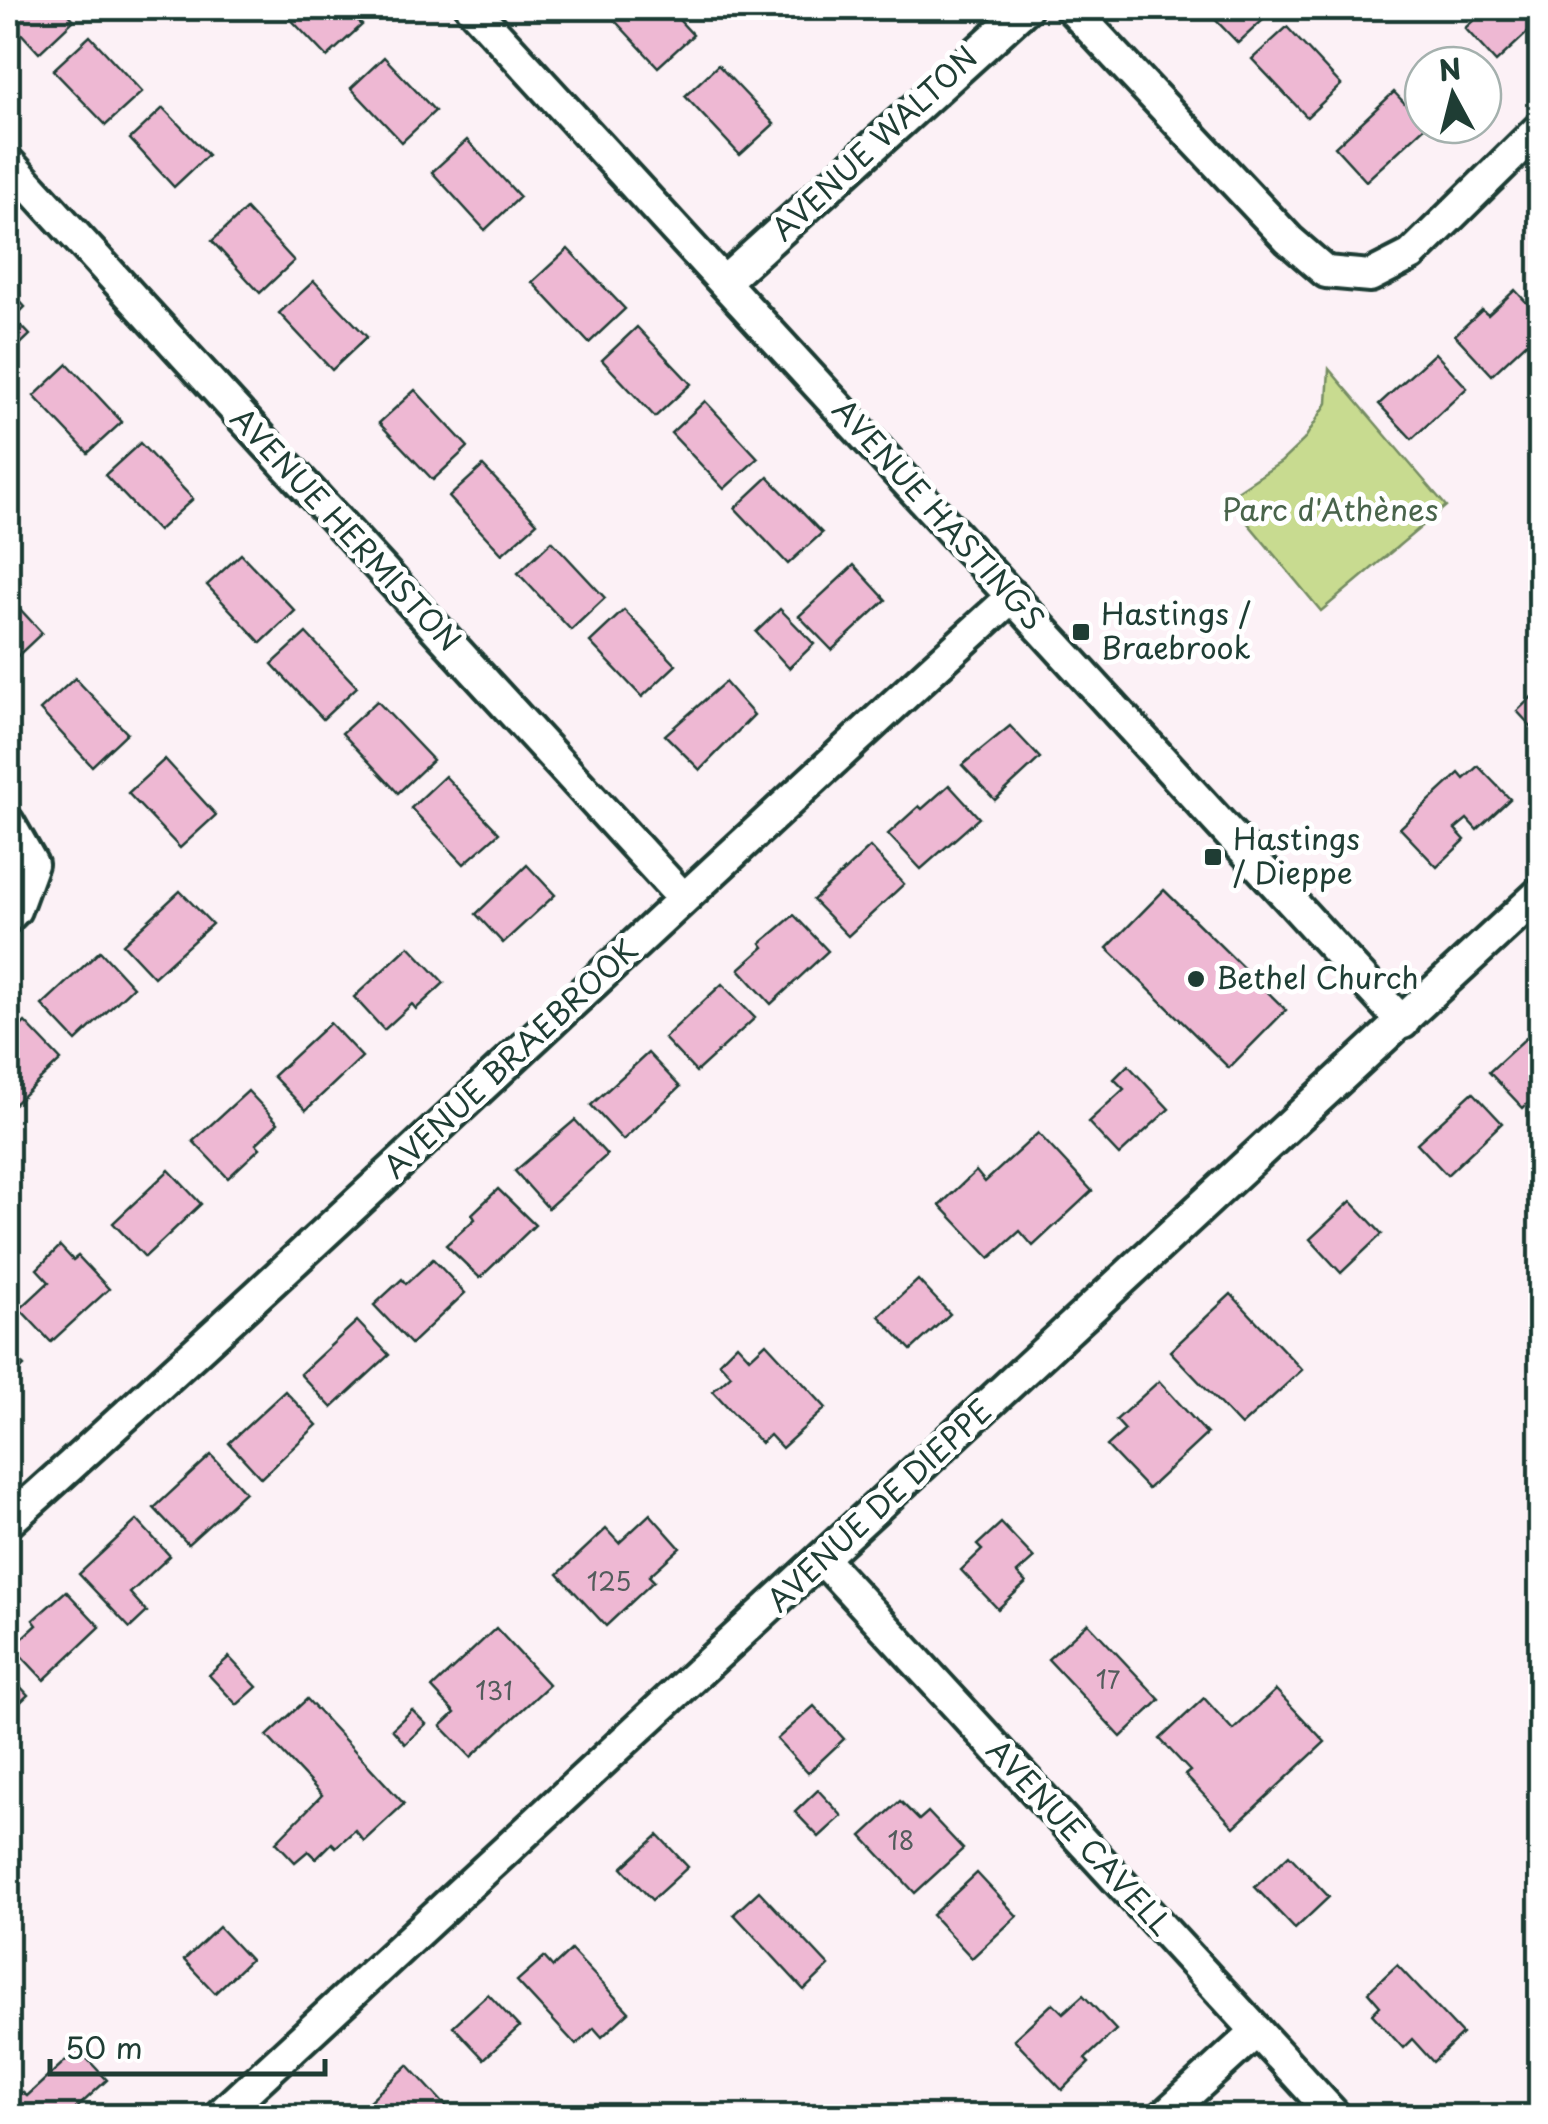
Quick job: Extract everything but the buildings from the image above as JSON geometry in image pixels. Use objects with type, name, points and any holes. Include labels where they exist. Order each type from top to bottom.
[{"type":"street","name":"AVENUE HASTINGS","points":[[472,8],[1403,1023]]},
{"type":"street","name":"AVENUE WALTON","points":[[724,281],[1026,8]]},
{"type":"street","points":[[1071,8],[1289,240],[1326,272],[1370,276],[1411,255],[1540,128]]},
{"type":"street","name":"AVENUE HERMISTON","points":[[8,162],[683,898]]},
{"type":"street","name":"AVENUE BRAEBROOK","points":[[8,1522],[199,1351],[683,898],[1014,596]]},
{"type":"street","points":[[8,822],[32,864],[15,910],[8,917]]},
{"type":"street","name":"AVENUE DE DIEPPE","points":[[219,2116],[1540,893]]},
{"type":"street","name":"AVENUE CAVELL","points":[[822,1559],[1335,2116]]},
{"type":"street","points":[[1164,2116],[1257,2031]]},
{"type":"green space","name":"Parc d'Athènes","points":[[1329,369],[1446,506],[1321,611],[1227,498],[1281,462],[1304,440],[1327,403]]},
{"type":"place","name":"Hastings / Braebrook","points":[[1081,632]]},
{"type":"place","name":"Hastings / Dieppe","points":[[1213,857]]},
{"type":"place","name":"Bethel Church","points":[[1196,979]]}]
